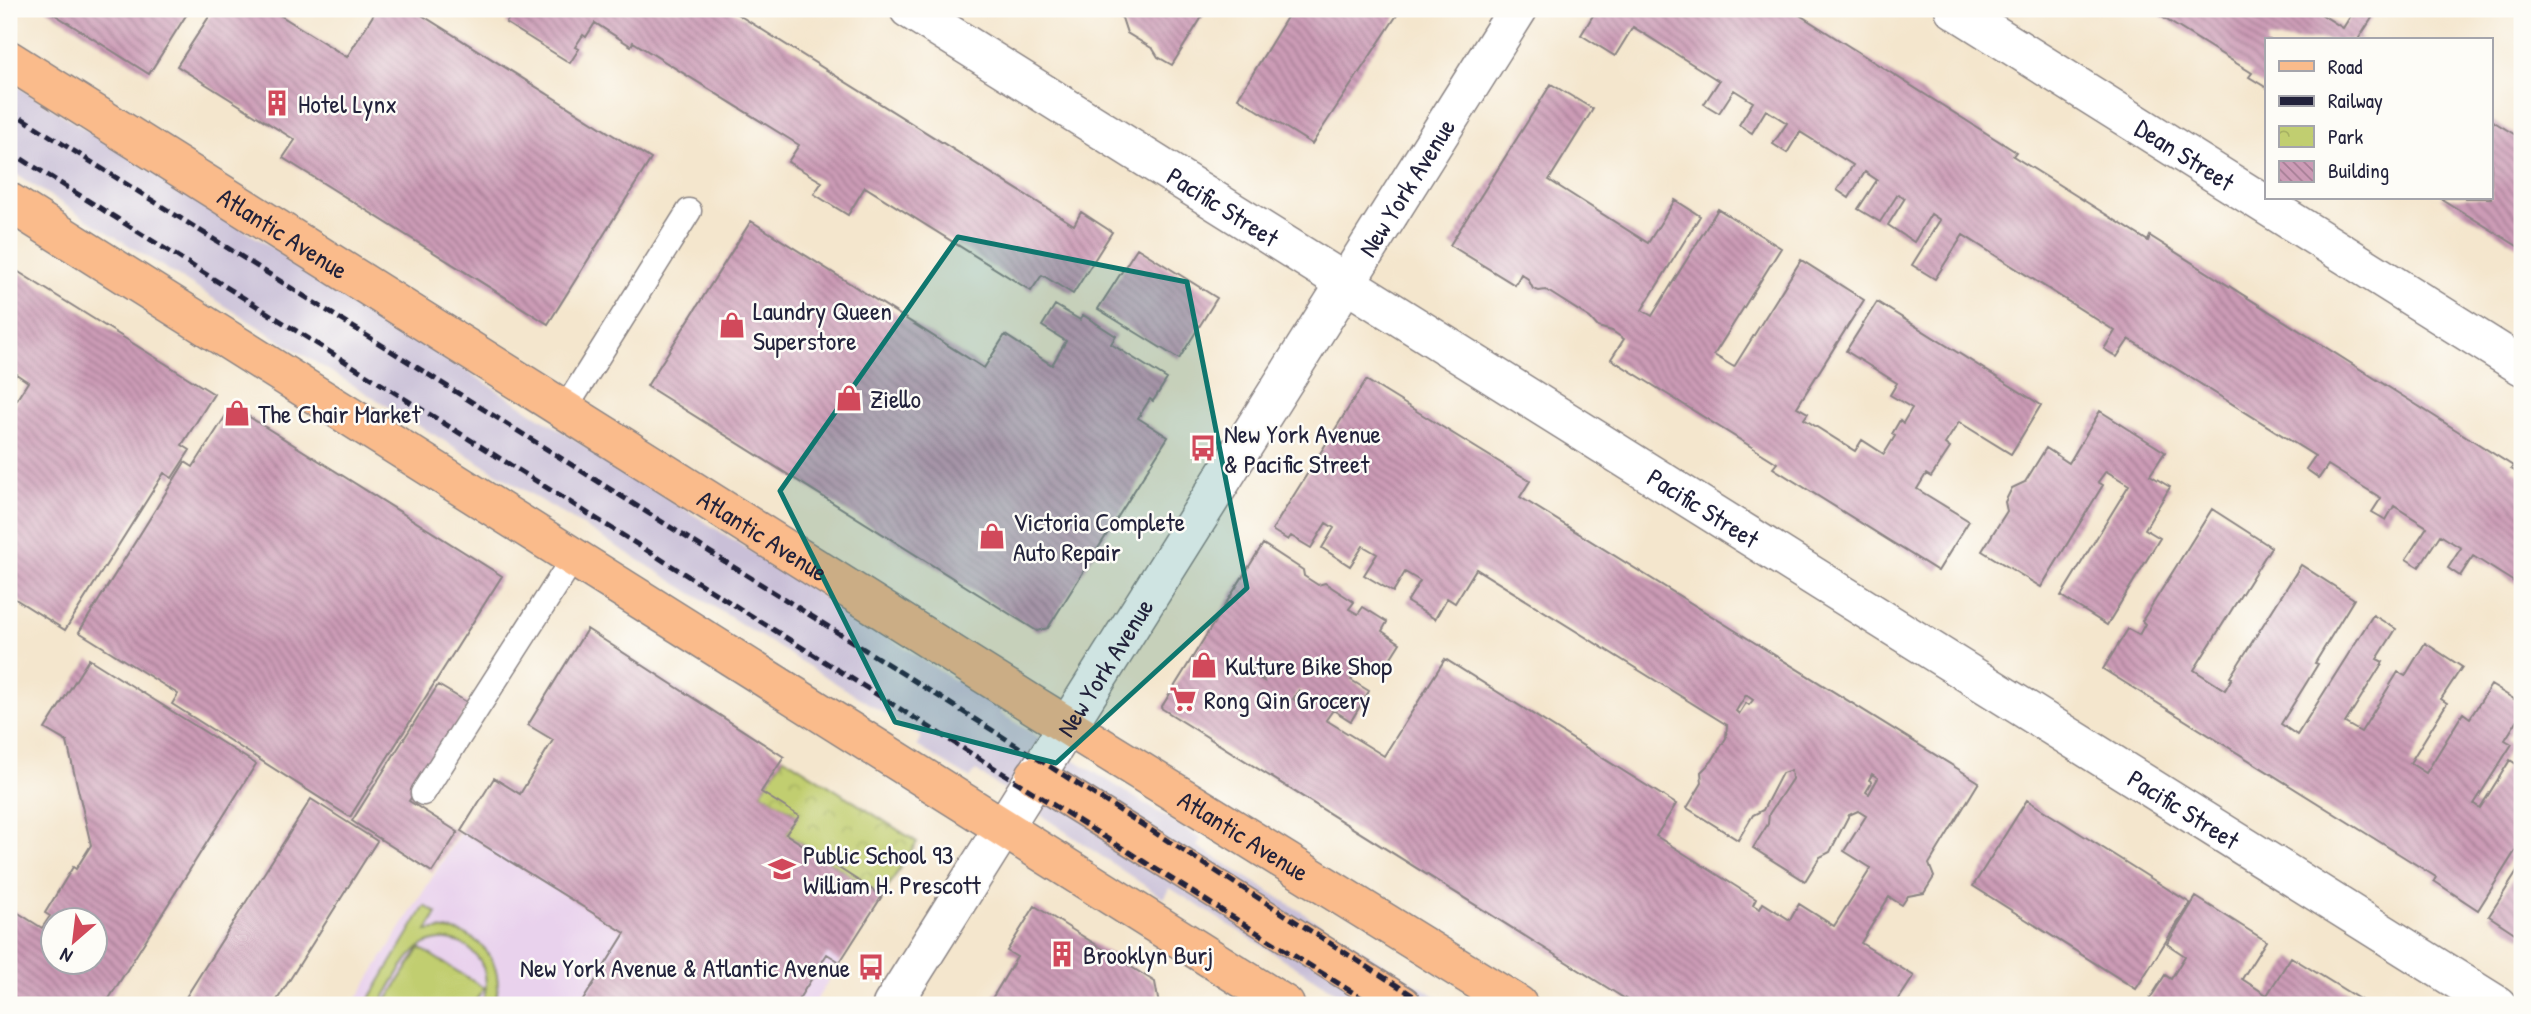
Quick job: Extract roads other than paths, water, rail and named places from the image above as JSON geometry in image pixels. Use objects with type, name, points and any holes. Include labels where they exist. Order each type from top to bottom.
[{"type":"main road","name":"Atlantic Avenue","points":[[9,60],[1518,1005]]},
{"type":"main road","points":[[9,202],[1285,1005]]},
{"type":"main road","points":[[1035,776],[1402,1005]]},
{"type":"street","name":"Pacific Street","points":[[909,9],[2497,1005]]},
{"type":"street","name":"New York Avenue","points":[[892,1005],[1518,9]]},
{"type":"street","name":"Dean Street","points":[[1954,9],[2522,366]]},
{"type":"lane","points":[[565,409],[689,211]]},
{"type":"lane","points":[[423,793],[573,557]]},
{"type":"railway","points":[[9,110],[1428,1005]]},
{"type":"railway","points":[[9,151],[1373,1005]]},
{"type":"place","name":"Hotel Lynx","points":[[277,103]]},
{"type":"place","name":"Laundry Queen Superstore","points":[[732,325]]},
{"type":"place","name":"Ziello","points":[[849,398]]},
{"type":"place","name":"The Chair Market","points":[[237,413]]},
{"type":"place","name":"New York Avenue & Pacific Street","points":[[1203,448]]},
{"type":"place","name":"Victoria Complete Auto Repair","points":[[992,536]]},
{"type":"place","name":"Kulture Bike Shop","points":[[1204,665]]},
{"type":"place","name":"Rong Qin Grocery","points":[[1183,699]]},
{"type":"place","name":"Public School 93 William H. Prescott","points":[[782,869]]},
{"type":"place","name":"Brooklyn Burj","points":[[1062,954]]},
{"type":"place","name":"New York Avenue & Atlantic Avenue","points":[[871,967]]}]
